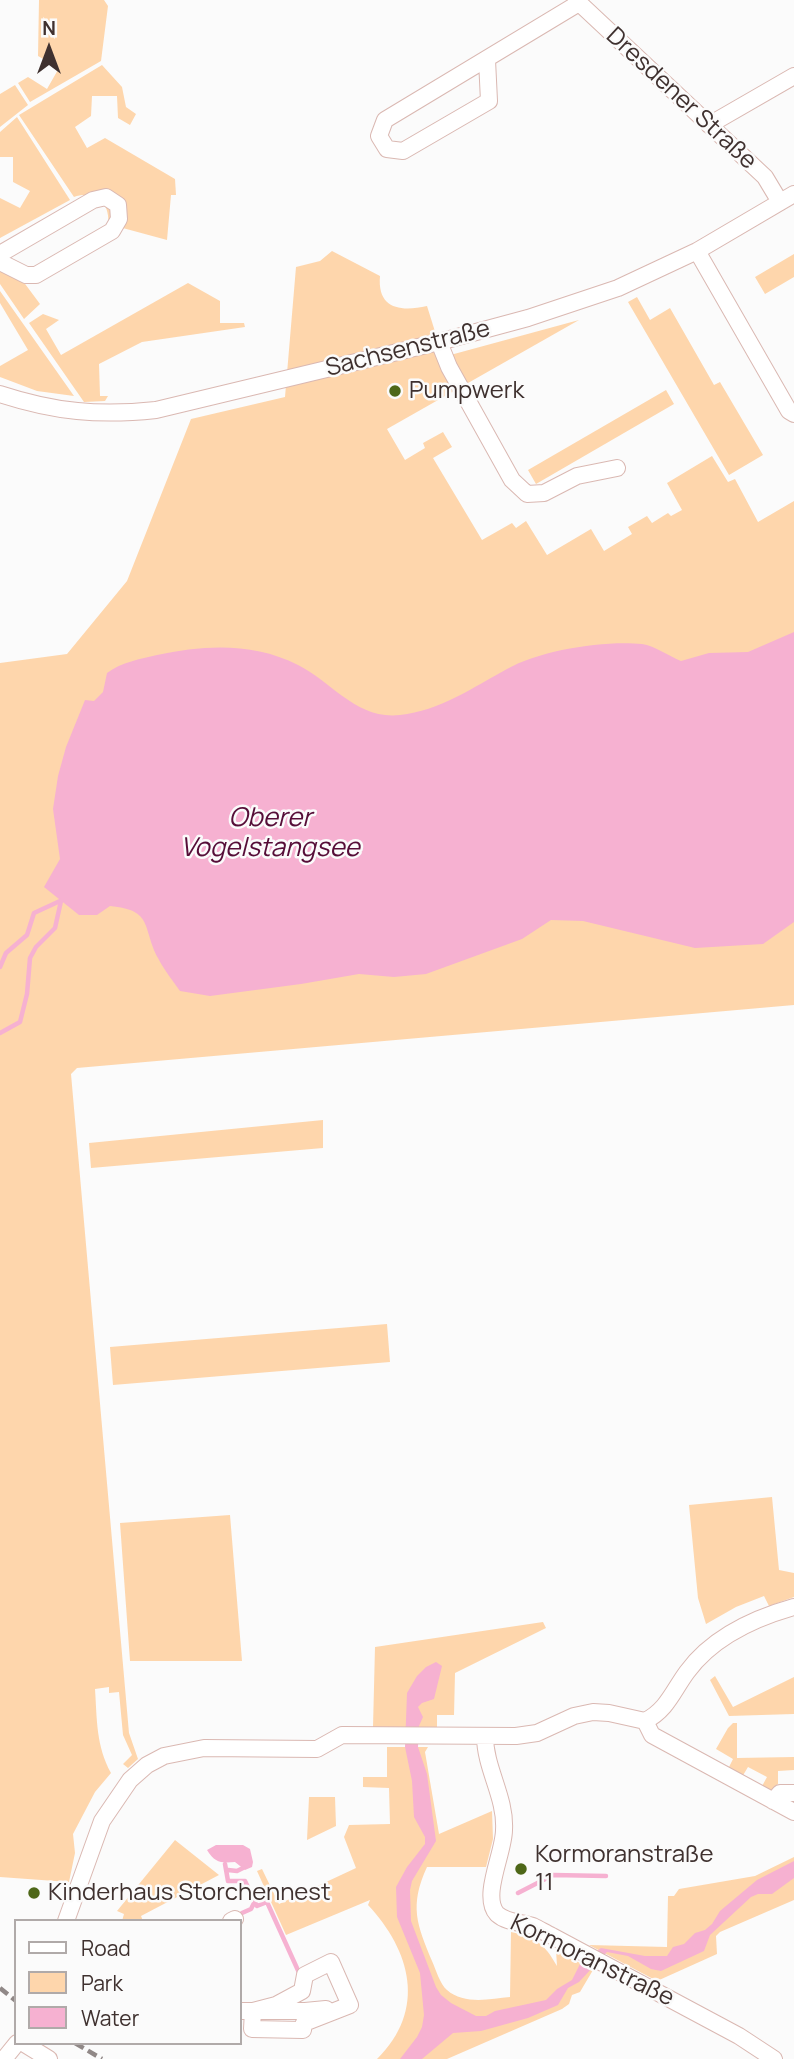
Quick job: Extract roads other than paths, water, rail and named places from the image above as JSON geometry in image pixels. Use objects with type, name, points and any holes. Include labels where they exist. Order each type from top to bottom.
[{"type":"street","points":[[487,60],[489,100],[403,151],[387,149],[379,136],[386,121],[578,1]]},
{"type":"street","name":"Dresdener Straße","points":[[578,1],[787,198]]},
{"type":"street","points":[[709,125],[794,76]]},
{"type":"street","points":[[0,254],[93,200],[106,197],[118,205],[120,219],[112,231],[36,275],[26,275],[0,262]]},
{"type":"street","name":"Sachsenstraße","points":[[0,394],[33,405],[78,413],[119,414],[156,410],[439,342],[528,318],[618,288],[697,251],[787,198]]},
{"type":"street","points":[[697,251],[789,411],[794,414]]},
{"type":"street","points":[[439,342],[449,367],[512,480],[527,494],[544,494],[577,476],[617,468]]},
{"type":"street","points":[[67,1919],[102,1821],[130,1780],[147,1765],[164,1756],[204,1748],[317,1749],[342,1735],[516,1736],[537,1733],[574,1716],[593,1712],[645,1721],[658,1715],[688,1671],[713,1645],[741,1627],[794,1607]]},
{"type":"street","points":[[645,1721],[652,1735],[794,1812]]},
{"type":"street","name":"Kormoranstraße","points":[[485,1736],[485,1754],[496,1782],[505,1829],[491,1890],[491,1904],[498,1915],[511,1922],[531,1925],[739,2036],[774,2059]]},
{"type":"street","points":[[773,1801],[780,1793],[794,1793]]},
{"type":"street","points":[[331,1962],[350,2006],[304,2023],[303,2030],[252,2029],[246,2011],[276,2006],[302,1991],[305,1975],[331,1962]]},
{"type":"street","points":[[246,2011],[305,2011]]},
{"type":"street","points":[[4,2059],[15,2045]]},
{"type":"street","points":[[26,2045],[49,2059]]},
{"type":"water","name":"Oberer Vogelstangsee","points":[[794,632],[794,922],[763,944],[695,948],[583,921],[551,920],[522,939],[426,974],[394,977],[359,974],[210,996],[180,991],[158,958],[145,922],[134,912],[110,906],[97,915],[79,915],[44,887],[60,859],[53,809],[66,747],[85,700],[94,701],[103,692],[107,673],[131,661],[193,649],[228,648],[264,652],[298,665],[358,706],[385,715],[400,715],[429,709],[521,662],[554,652],[592,645],[642,644],[681,661],[709,653],[748,652]]},
{"type":"water","points":[[436,1662],[442,1666],[434,1699],[418,1707],[423,1717],[419,1726],[418,1747],[427,1774],[436,1841],[412,1881],[411,1921],[436,1987],[451,2003],[476,2016],[486,2016],[495,2011],[546,2000],[572,1980],[580,1964],[601,1948],[645,1956],[667,1956],[673,1947],[684,1944],[695,1933],[705,1930],[720,1911],[757,1880],[794,1861],[794,1878],[772,1894],[751,1897],[710,1935],[704,1951],[661,1971],[651,1969],[628,1956],[607,1952],[579,1982],[568,1988],[558,2005],[528,2018],[481,2031],[453,2033],[422,2059],[400,2059],[417,2037],[424,2015],[420,1973],[397,1917],[396,1887],[425,1844],[425,1837],[414,1817],[412,1781],[405,1747],[407,1693],[417,1676]]},
{"type":"water","points":[[216,1845],[243,1845],[250,1849],[252,1867],[245,1870],[235,1862],[216,1860],[207,1850]]},
{"type":"waterway","points":[[0,967],[6,953],[27,935],[34,913],[60,901]]},
{"type":"waterway","points":[[0,1033],[20,1022],[27,994],[30,958],[36,947],[55,928],[61,901]]},
{"type":"waterway","points":[[225,1864],[228,1881],[245,1881],[257,1906],[267,1902],[301,1977]]},
{"type":"waterway","points":[[228,1870],[237,1871],[243,1868]]},
{"type":"waterway","points":[[518,1893],[553,1875],[606,1876]]},
{"type":"waterway","points":[[242,1913],[251,1909],[254,1903]]},
{"type":"railway","points":[[0,1988],[14,1999]]},
{"type":"railway","points":[[78,2045],[102,2059]]},
{"type":"place","name":"Pumpwerk","points":[[395,391]]},
{"type":"place","name":"Kormoranstraße 11","points":[[521,1869]]},
{"type":"place","name":"Kinderhaus Storchennest","points":[[34,1893]]}]
